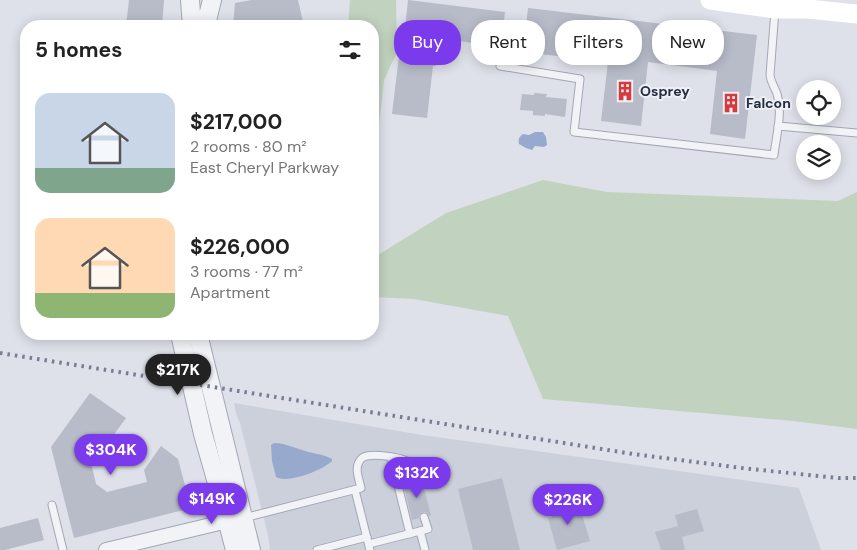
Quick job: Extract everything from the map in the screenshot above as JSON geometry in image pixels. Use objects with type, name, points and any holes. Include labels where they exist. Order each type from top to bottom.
[{"type":"main road","points":[[710,0],[776,9],[808,9],[857,14]]},
{"type":"street","points":[[190,0],[192,20]]},
{"type":"street","points":[[208,20],[212,0]]},
{"type":"street","points":[[181,340],[203,434],[236,520],[251,550]]},
{"type":"street","points":[[199,340],[236,520],[235,550]]},
{"type":"street","points":[[106,550],[236,520]]},
{"type":"lane","points":[[500,66],[580,79],[574,132],[774,155],[779,99],[770,75],[776,9]]},
{"type":"lane","points":[[778,126],[857,134]]},
{"type":"lane","points":[[369,544],[358,489],[357,471],[358,464],[362,458],[374,455],[408,461],[412,465],[415,479]]},
{"type":"lane","points":[[391,457],[410,534]]},
{"type":"lane","points":[[236,520],[358,489]]},
{"type":"lane","points":[[52,505],[63,550]]},
{"type":"lane","points":[[317,550],[369,544],[428,529],[424,517]]},
{"type":"lane","points":[[420,531],[425,550]]},
{"type":"shaded area","points":[[234,403],[422,435],[799,488],[821,550],[270,550],[268,535]]},
{"type":"green space","points":[[350,0],[396,0],[394,58],[384,80],[379,126],[379,20],[348,20]]},
{"type":"green space","points":[[543,180],[607,192],[838,201],[857,192],[857,429],[793,421],[543,399],[508,316],[414,299],[379,297],[379,254],[446,213]]},
{"type":"water","points":[[535,132],[543,132],[547,145],[544,147],[535,146],[532,150],[519,144],[519,138],[523,134],[529,135]]},
{"type":"water","points":[[274,443],[325,456],[332,459],[332,461],[328,465],[305,475],[281,479],[276,477],[272,461],[271,445]]},
{"type":"building","points":[[129,0],[164,0],[162,20],[127,20]]},
{"type":"building","points":[[252,0],[298,0],[303,20],[234,20],[235,3]]},
{"type":"building","points":[[408,0],[505,12],[504,20],[471,20],[471,43],[461,41],[461,20],[406,20]]},
{"type":"building","points":[[528,8],[630,20],[555,20],[555,56],[545,55],[545,20],[527,20]]},
{"type":"building","points":[[642,21],[652,23],[652,63],[648,62],[641,126],[601,121],[608,65],[642,65]]},
{"type":"building","points":[[724,31],[757,35],[745,139],[710,134],[717,71],[671,65],[724,65]]},
{"type":"building","points":[[398,65],[436,65],[433,66],[427,118],[392,114]]},
{"type":"building","points":[[534,93],[547,94],[546,97],[567,99],[565,117],[545,114],[545,116],[533,115],[533,111],[520,110],[522,94],[534,95]]},
{"type":"building","points":[[90,393],[126,418],[107,444],[100,439],[89,454],[96,484],[107,492],[147,482],[144,470],[161,446],[178,459],[191,508],[74,538],[51,447]]},
{"type":"building","points":[[421,477],[431,515],[429,516],[426,512],[423,512],[419,518],[412,520],[403,482],[410,480],[413,484],[416,484],[419,483]]},
{"type":"building","points":[[502,478],[520,550],[473,550],[458,489]]},
{"type":"building","points":[[574,502],[576,509],[580,508],[590,541],[557,550],[548,518],[552,517],[549,509]]},
{"type":"building","points":[[697,509],[704,531],[682,537],[685,550],[661,550],[655,532],[678,526],[675,515]]},
{"type":"building","points":[[38,518],[44,540],[0,550],[0,528]]},
{"type":"railway","points":[[0,353],[633,454],[750,469],[839,478],[857,478]]},
{"type":"place","name":"Osprey","points":[[625,91]]},
{"type":"place","name":"Falcon","points":[[731,103]]}]
